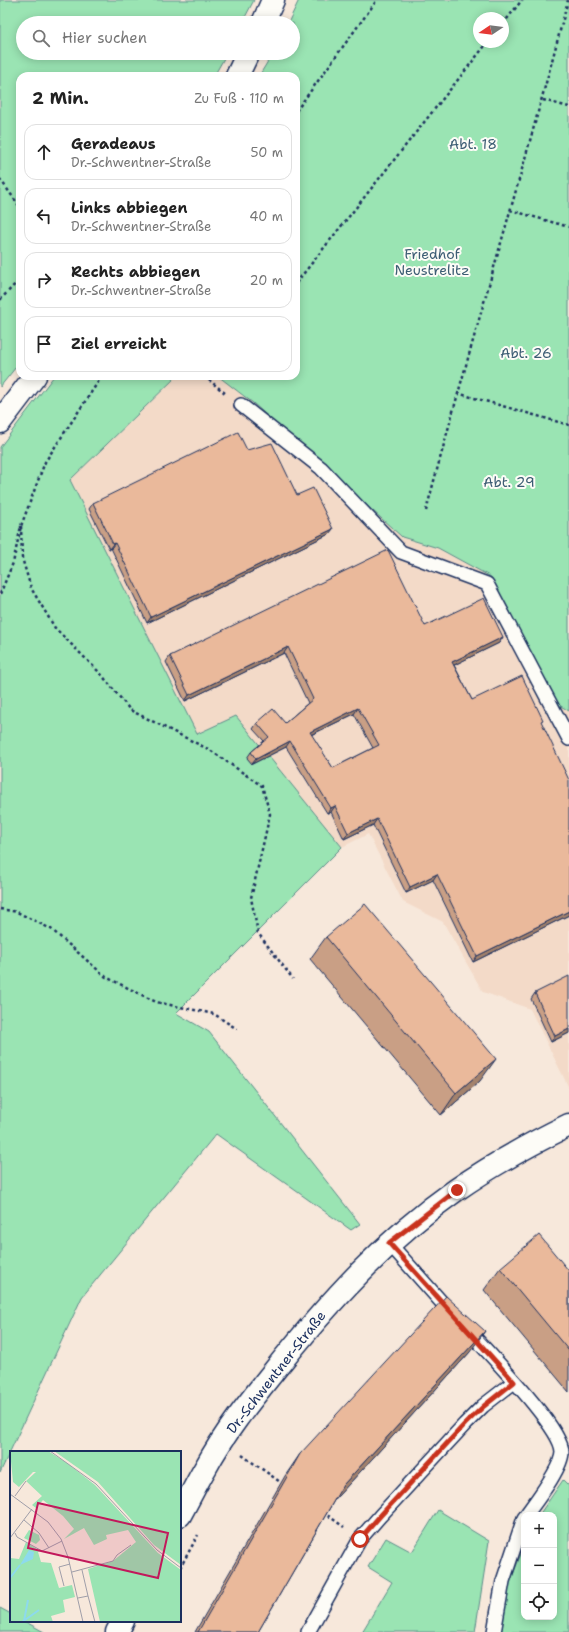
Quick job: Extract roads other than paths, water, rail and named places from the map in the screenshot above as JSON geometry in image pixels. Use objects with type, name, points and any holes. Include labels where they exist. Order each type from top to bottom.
[{"type":"street","points":[[266,16],[274,0]]},
{"type":"street","points":[[239,72],[245,60]]},
{"type":"street","points":[[0,422],[32,380]]},
{"type":"street","name":"Dr.-Schwentner-Straße","points":[[181,1513],[206,1466],[247,1405],[296,1343],[370,1261],[389,1243],[457,1190],[502,1161],[569,1124]]},
{"type":"street","points":[[118,1632],[123,1622]]},
{"type":"lane","points":[[241,405],[321,468],[401,552],[487,584],[569,739]]},
{"type":"lane","points":[[389,1243],[535,1405],[559,1438],[562,1452],[560,1464],[528,1512]]},
{"type":"lane","points":[[308,1632],[360,1539],[465,1424],[484,1406],[514,1382]]},
{"type":"lane","points":[[494,1632],[503,1581],[521,1527]]},
{"type":"park label","name":"Abt. 18","points":[[473,144]]},
{"type":"park label","name":"Friedhof Neustrelitz","points":[[432,262]]},
{"type":"park label","name":"Abt. 26","points":[[526,353]]},
{"type":"park label","name":"Abt. 29","points":[[509,482]]}]
